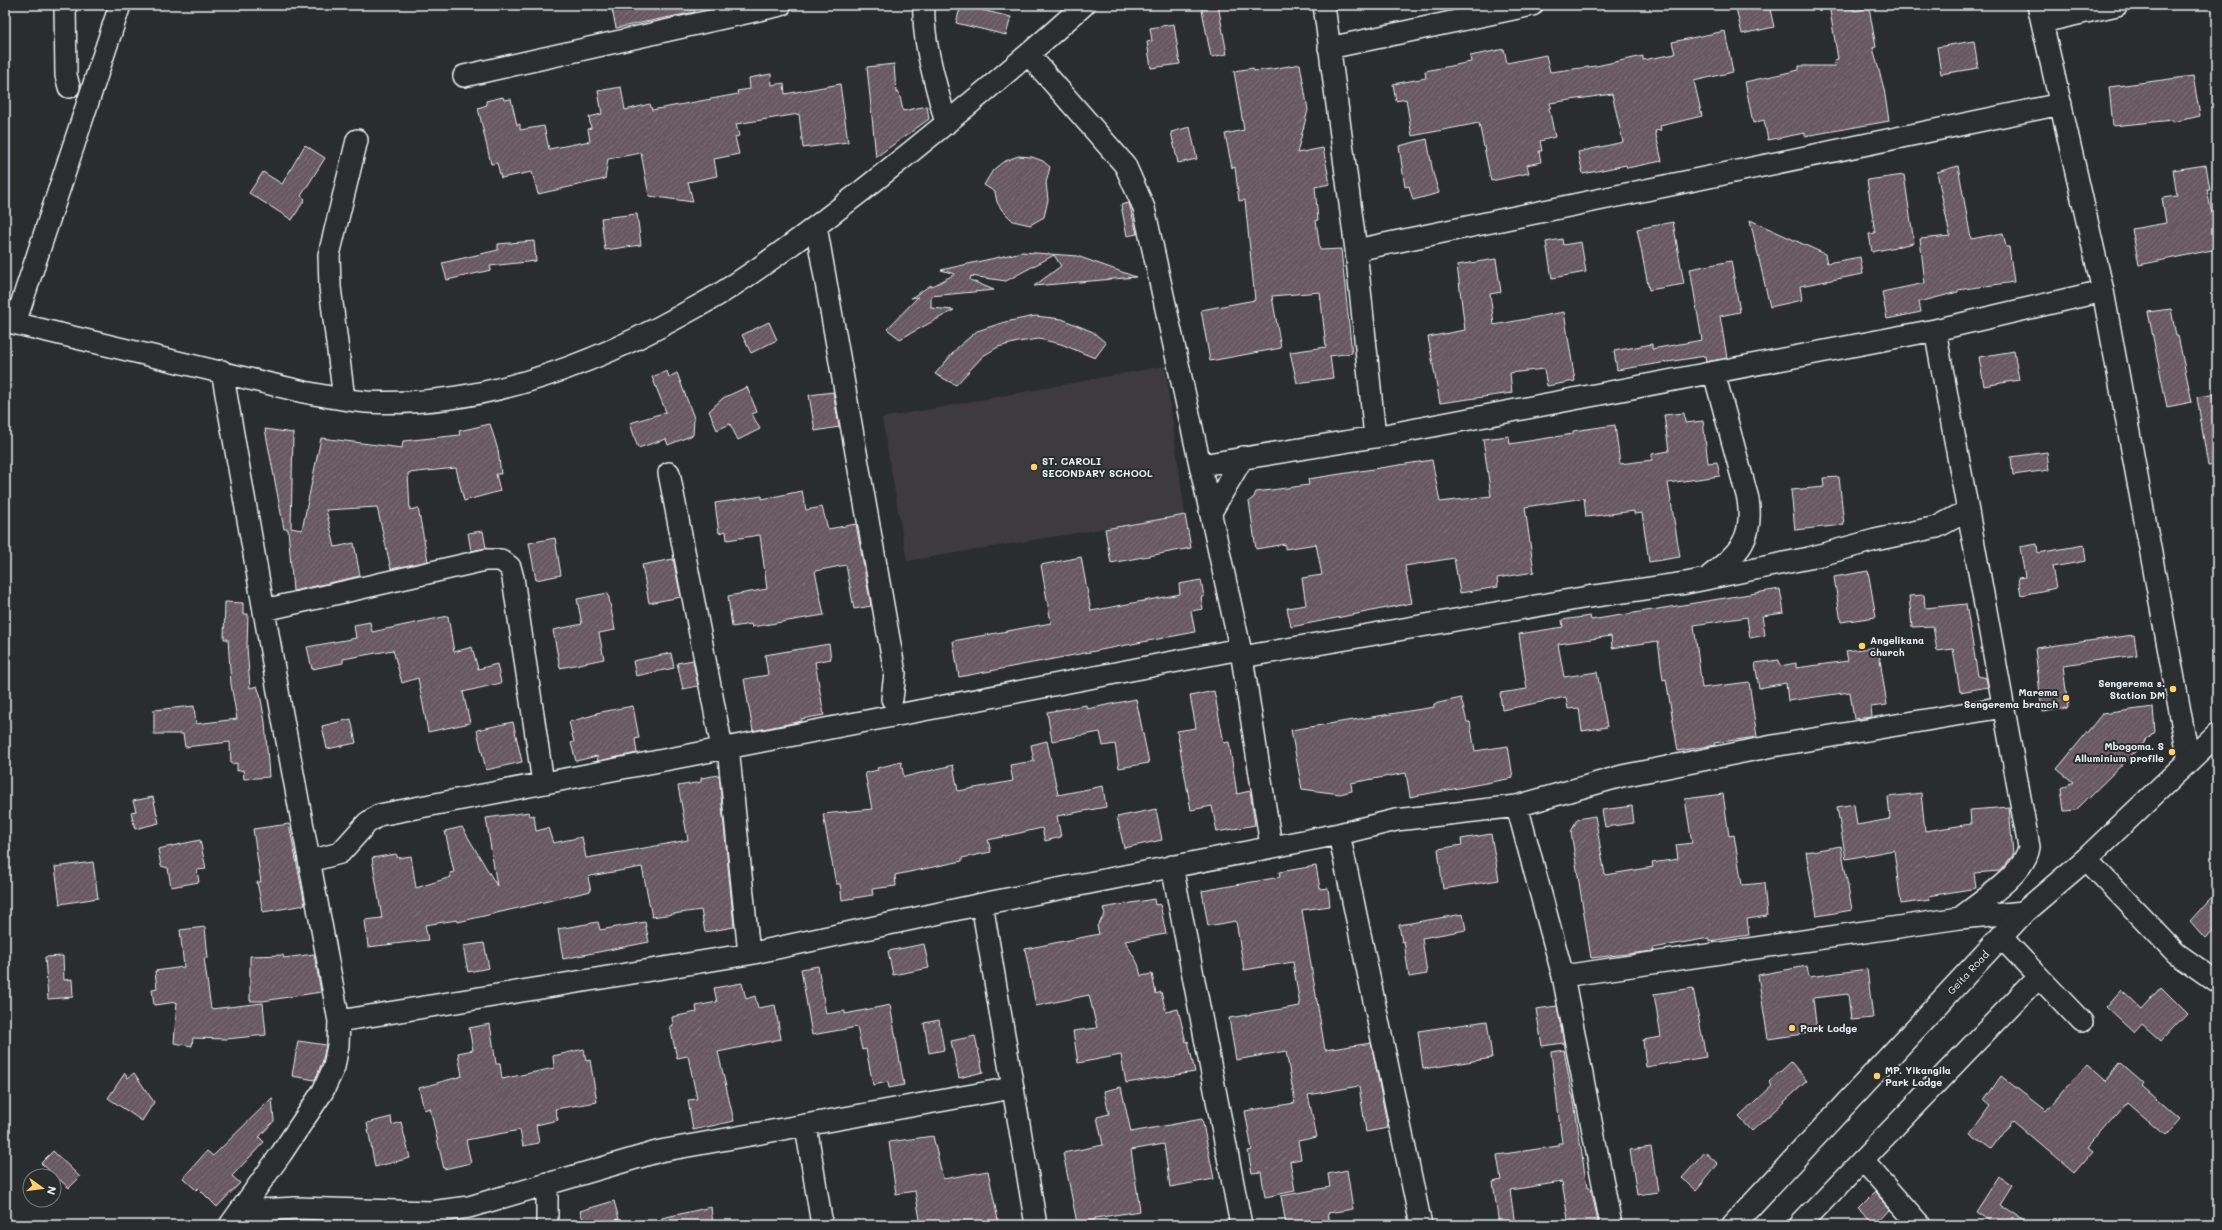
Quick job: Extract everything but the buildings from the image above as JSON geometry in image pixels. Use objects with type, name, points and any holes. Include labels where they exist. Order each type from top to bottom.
[{"type":"highway","name":"Geita Road","points":[[1733,1225],[2024,912],[2086,859],[2217,734]]},
{"type":"street","points":[[64,5],[66,75],[69,87]]},
{"type":"street","points":[[120,5],[10,322],[222,371],[304,392],[367,402],[418,401],[507,388],[572,366],[637,339],[728,289],[816,226],[946,124],[1029,55],[1084,5]]},
{"type":"street","points":[[464,76],[781,5]]},
{"type":"street","points":[[924,5],[923,20],[927,42],[946,124]]},
{"type":"street","points":[[1324,5],[1356,250],[1375,436]]},
{"type":"street","points":[[1329,48],[1532,5]]},
{"type":"street","points":[[2117,5],[2040,14],[2103,291],[2189,761]]},
{"type":"street","points":[[1029,55],[1125,165],[1137,188],[1144,208],[1241,653],[1272,846]]},
{"type":"street","points":[[1356,250],[2061,104]]},
{"type":"street","points":[[344,399],[330,288],[329,255],[357,140]]},
{"type":"street","points":[[816,226],[894,666],[895,673],[892,699]]},
{"type":"street","points":[[1201,465],[1375,436],[1714,373],[1935,330],[2103,291]]},
{"type":"street","points":[[1935,330],[2003,707],[2029,841],[2029,852],[2023,864],[2012,876],[1960,918]]},
{"type":"street","points":[[222,371],[339,1022],[338,1045],[334,1066],[323,1091],[236,1218]]},
{"type":"street","points":[[1708,578],[1730,559],[1743,544],[1750,528],[1751,514],[1714,373]]},
{"type":"street","points":[[1211,512],[1243,457]]},
{"type":"street","points":[[669,473],[725,748],[749,954]]},
{"type":"street","points":[[310,861],[340,853],[367,823],[379,815],[725,748],[1241,653],[1708,578],[1809,558],[1874,540],[1937,528],[1967,511]]},
{"type":"street","points":[[264,610],[485,560],[502,560],[510,567],[513,578],[543,783]]},
{"type":"street","points":[[339,1022],[749,954],[982,904],[1339,834],[1396,820],[1517,806],[1622,776],[1773,746],[2003,707]]},
{"type":"street","points":[[1517,806],[1563,976],[1611,1225]]},
{"type":"street","points":[[1339,834],[1422,1225]]},
{"type":"street","points":[[2086,859],[2176,953],[2204,975],[2217,982]]},
{"type":"street","points":[[1172,866],[1241,1225]]},
{"type":"street","points":[[982,904],[1036,1225]]},
{"type":"street","points":[[1563,976],[1960,918],[2024,912]]},
{"type":"street","points":[[2000,938],[2082,1022]]},
{"type":"street","points":[[1800,1225],[2038,977]]},
{"type":"street","points":[[236,1218],[296,1208],[431,1212],[469,1207],[660,1151],[1012,1088]]},
{"type":"street","points":[[806,1126],[822,1225]]},
{"type":"street","points":[[1863,1160],[1920,1225]]},
{"type":"street","points":[[547,1183],[547,1225]]},
{"type":"shaded area","name":"ST. CAROLI SECONDARY SCHOOL","points":[[1165,366],[1185,515],[907,561],[882,418]]},
{"type":"place","name":"ST. CAROLI SECONDARY SCHOOL","points":[[1034,467]]},
{"type":"place","name":"Angelikana church","points":[[1862,646]]},
{"type":"place","name":"Sengerema s. Station DM","points":[[2173,689]]},
{"type":"place","name":"Marema Sengerema branch","points":[[2066,698]]},
{"type":"place","name":"Mbogoma. S Alluminium profile","points":[[2172,752]]},
{"type":"place","name":"Park Lodge","points":[[1792,1028]]},
{"type":"place","name":"MP. Yikangila Park Lodge","points":[[1877,1076]]}]
